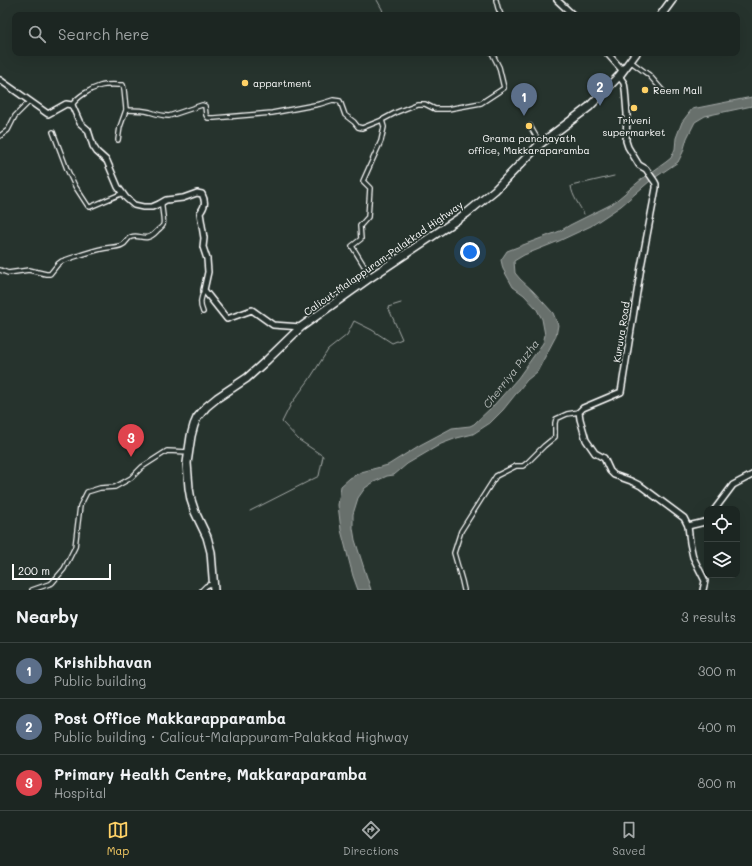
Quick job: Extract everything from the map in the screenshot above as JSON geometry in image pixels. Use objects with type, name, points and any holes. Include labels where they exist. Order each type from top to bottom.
[{"type":"highway","points":[[663,12],[672,0]]},
{"type":"highway","name":"Calicut-Malappuram-Palakkad Highway","points":[[214,586],[211,552],[207,537],[195,512],[189,488],[187,463],[191,436],[197,418],[206,407],[217,398],[247,378],[301,327],[370,277],[467,213],[496,190],[540,144],[590,107],[621,73],[634,56]]},
{"type":"main road","points":[[557,0],[570,12]]},
{"type":"main road","points":[[609,56],[621,73]]},
{"type":"main road","name":"Kuruva Road","points":[[579,412],[583,408],[621,392],[641,267],[656,188],[655,182],[646,169],[635,160],[626,141],[627,114],[625,89],[621,73]]},
{"type":"main road","points":[[0,80],[48,114],[66,104],[72,106],[80,123],[88,130],[92,146],[96,152],[107,160],[118,186],[126,198],[134,205],[152,207],[166,200],[183,198],[197,193],[202,194],[205,200],[204,207],[200,213],[204,238],[203,247],[207,259],[208,272],[204,290],[227,319],[252,310],[273,325],[301,327]]},
{"type":"main road","points":[[579,412],[586,440],[595,453],[604,458],[610,471],[614,475],[641,486],[684,518],[688,526],[693,557],[705,581],[704,590]]},
{"type":"main road","points":[[718,506],[733,485],[752,475]]},
{"type":"main road","points":[[688,526],[704,522]]},
{"type":"street","points":[[496,0],[500,12]]},
{"type":"street","points":[[127,110],[169,116],[202,105],[205,106],[206,115],[208,118],[214,118],[272,112],[320,104],[333,100],[340,102],[345,115],[358,127],[362,128],[417,104],[425,104],[435,109],[448,109],[482,103],[504,88],[499,67],[494,56]]},
{"type":"street","points":[[630,61],[649,74],[663,90]]},
{"type":"street","points":[[72,106],[74,101],[101,85],[123,85],[127,110],[120,127],[118,140]]},
{"type":"street","points":[[0,136],[8,130],[15,116],[30,101]]},
{"type":"street","points":[[370,277],[352,246],[361,239],[360,226],[368,217],[370,188],[363,181],[381,141],[384,127],[382,120]]},
{"type":"street","points":[[530,126],[540,144]]},
{"type":"street","points":[[53,132],[75,186],[88,206],[90,207],[123,193]]},
{"type":"street","points":[[0,270],[8,273],[29,270],[50,274],[62,261],[102,248],[122,245],[132,236],[143,238],[152,236],[163,225],[164,221],[161,208],[162,203]]},
{"type":"street","points":[[203,312],[200,302],[204,290]]},
{"type":"street","points":[[464,590],[454,553],[461,531],[473,511],[496,476],[516,466],[523,466],[554,438],[556,419],[567,414],[579,412]]},
{"type":"street","points":[[32,590],[52,583],[64,569],[75,547],[80,506],[87,492],[100,488],[115,487],[132,478],[142,467],[167,451],[189,452]]},
{"type":"street","points":[[202,590],[206,586],[214,586]]},
{"type":"shaded area","points":[[752,97],[752,106],[705,116],[695,122],[678,162],[650,181],[621,206],[591,226],[524,255],[514,261],[515,273],[553,313],[558,325],[556,336],[537,372],[527,380],[503,410],[490,423],[473,434],[441,444],[407,464],[394,475],[387,476],[365,488],[358,498],[353,514],[353,528],[355,540],[371,590],[358,590],[341,530],[338,505],[341,486],[350,478],[361,472],[388,465],[420,445],[452,428],[470,426],[474,424],[494,405],[518,378],[543,343],[545,335],[542,319],[536,308],[524,295],[513,287],[503,269],[501,260],[507,251],[560,231],[612,204],[642,179],[671,158],[682,122],[692,109]]},
{"type":"waterway","points":[[377,0],[383,12]]},
{"type":"waterway","points":[[584,214],[574,197],[571,186],[614,176]]},
{"type":"waterway","points":[[250,511],[319,476],[323,456],[299,440],[282,422],[291,404],[309,380],[328,350],[347,335],[354,321],[372,330],[392,343],[402,339],[388,307],[401,303]]},
{"type":"place","name":"appartment","points":[[245,83]]},
{"type":"place","name":"Reem Mall","points":[[645,90]]},
{"type":"place","name":"Post Office Makkarapparamba","points":[[600,106]]},
{"type":"place","name":"Triveni supermarket","points":[[634,108]]},
{"type":"place","name":"Krishibhavan","points":[[524,116]]},
{"type":"place","name":"Grama panchayath office, Makkaraparamba","points":[[529,126]]},
{"type":"place","name":"Primary Health Centre, Makkaraparamba","points":[[131,457]]},
{"type":"water label","name":"Cherriya Puzha","points":[[511,374]]}]
